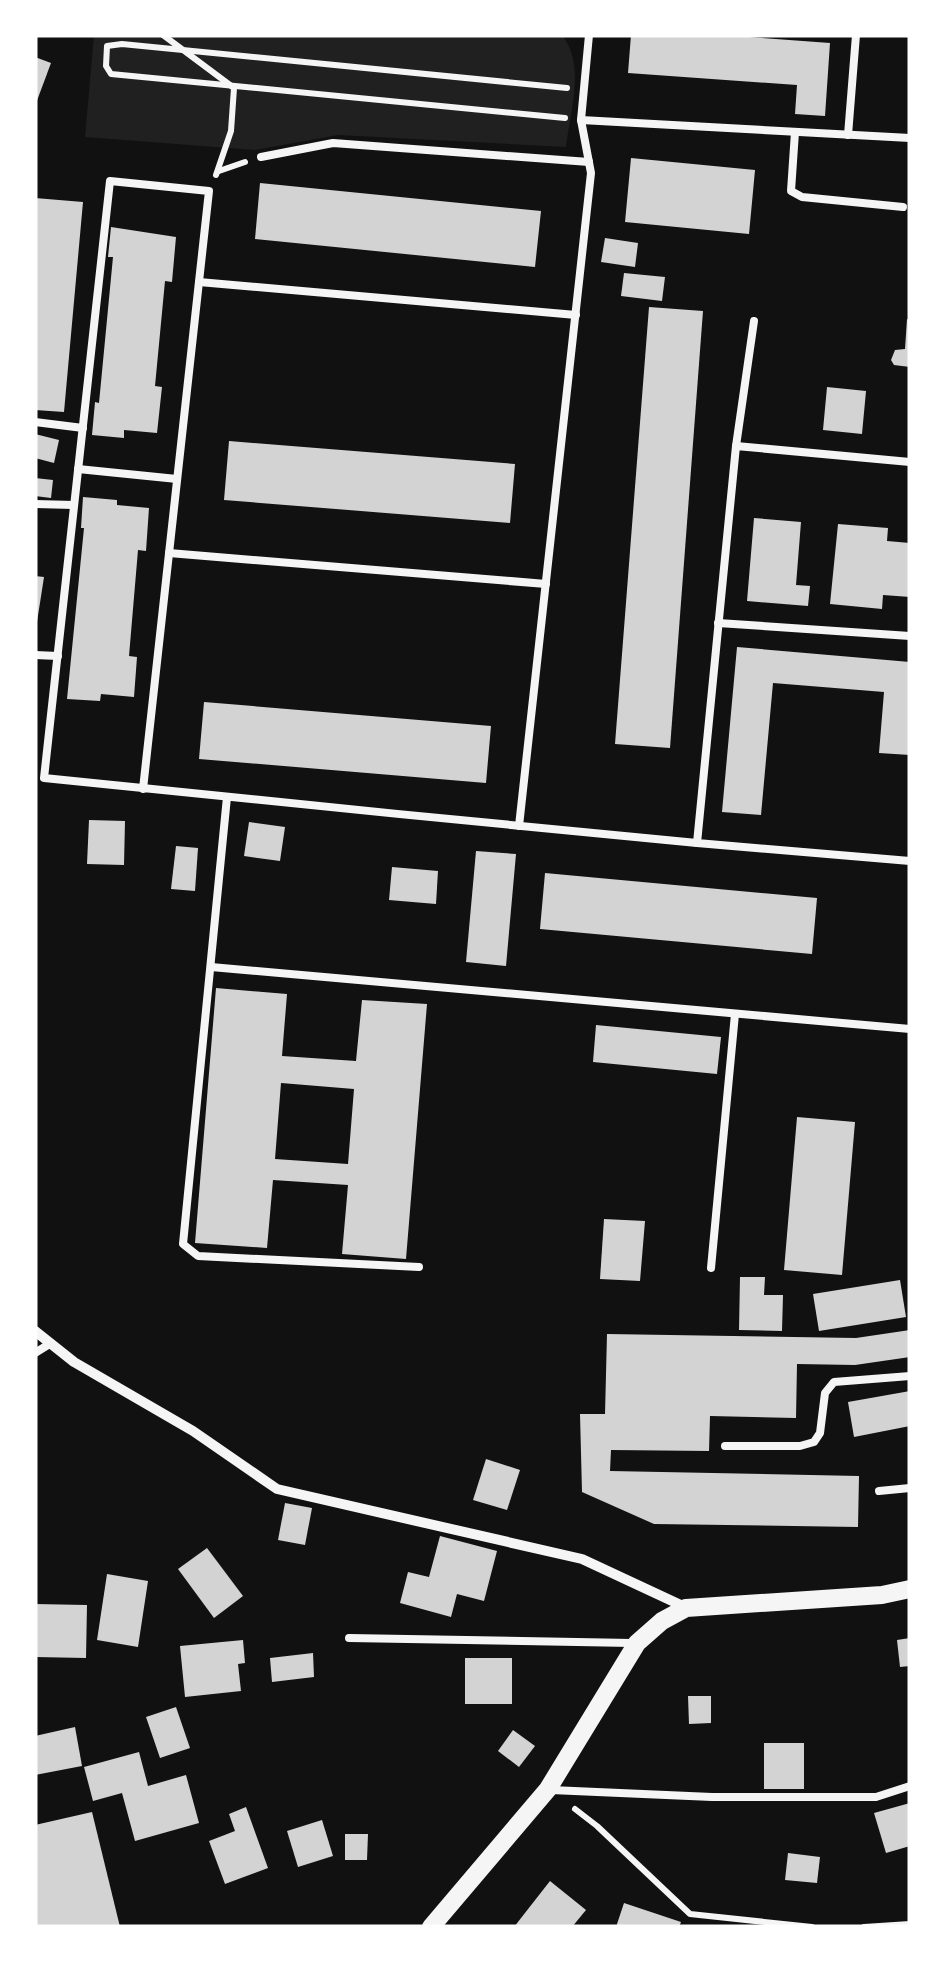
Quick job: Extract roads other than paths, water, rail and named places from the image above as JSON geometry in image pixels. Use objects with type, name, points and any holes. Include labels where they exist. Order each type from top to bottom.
[{"type":"street","points":[[35,1331],[74,1362],[194,1430],[277,1489],[582,1558],[686,1608]]},
{"type":"street","points":[[431,1927],[548,1790],[637,1643],[662,1621],[686,1608],[910,1589]]},
{"type":"lane","points":[[519,826],[592,173],[581,120],[590,35]]},
{"type":"lane","points":[[848,134],[856,35]]},
{"type":"lane","points":[[581,120],[910,138]]},
{"type":"lane","points":[[795,132],[791,191],[802,198],[904,207]]},
{"type":"lane","points":[[261,157],[333,144],[589,162]]},
{"type":"lane","points":[[143,788],[210,191],[110,180],[44,778],[519,826],[910,861]]},
{"type":"lane","points":[[199,282],[576,315]]},
{"type":"lane","points":[[697,842],[736,446],[754,321]]},
{"type":"lane","points":[[35,422],[83,428]]},
{"type":"lane","points":[[736,446],[910,462]]},
{"type":"lane","points":[[78,469],[178,479]]},
{"type":"lane","points":[[35,504],[74,504]]},
{"type":"lane","points":[[170,553],[546,584]]},
{"type":"lane","points":[[718,623],[910,636]]},
{"type":"lane","points":[[35,654],[58,656]]},
{"type":"lane","points":[[227,797],[183,1244],[198,1256],[419,1267]]},
{"type":"lane","points":[[211,967],[910,1029]]},
{"type":"lane","points":[[711,1268],[736,1014]]},
{"type":"lane","points":[[35,1353],[51,1344]]},
{"type":"lane","points":[[724,1446],[800,1446],[814,1442],[820,1433],[825,1393],[834,1382],[910,1376]]},
{"type":"lane","points":[[879,1491],[910,1488]]},
{"type":"lane","points":[[349,1638],[637,1643]]},
{"type":"lane","points":[[548,1790],[712,1797],[876,1797],[910,1786]]}]
